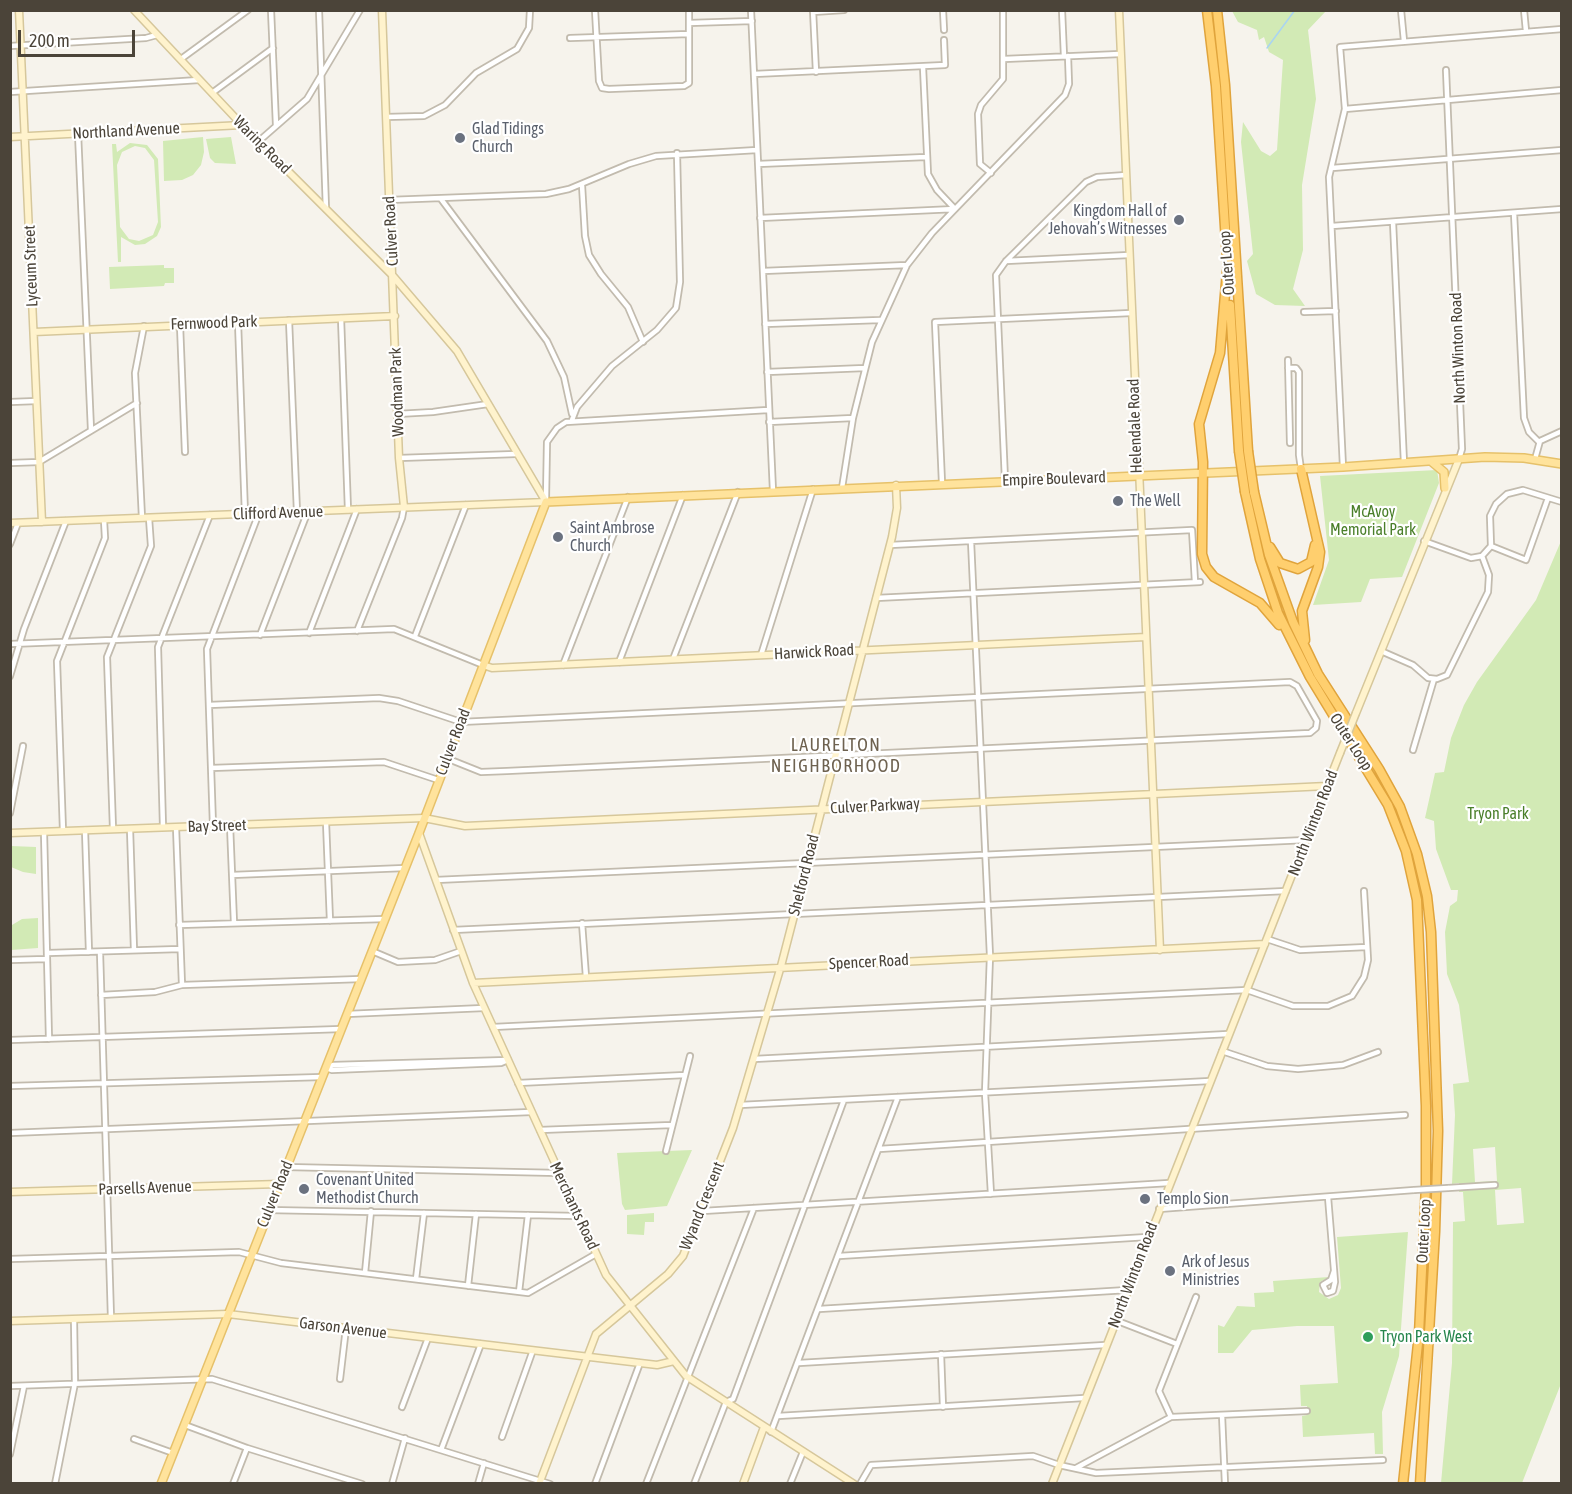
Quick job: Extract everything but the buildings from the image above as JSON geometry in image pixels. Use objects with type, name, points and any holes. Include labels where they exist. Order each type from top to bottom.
[{"type":"highway","name":"Outer Loop","points":[[1207,10],[1216,86],[1227,271],[1254,538],[1271,593],[1310,677],[1391,812],[1410,865],[1418,907],[1426,1106],[1426,1199],[1419,1334],[1403,1484]]},
{"type":"highway","name":"Outer Loop","points":[[1217,10],[1225,78],[1244,451]]},
{"type":"highway","points":[[1227,271],[1221,350],[1199,422],[1203,473],[1201,543],[1206,567],[1219,581],[1256,600],[1270,612],[1310,677]]},
{"type":"highway","points":[[1301,469],[1313,520],[1319,561],[1303,607],[1301,622],[1321,680]]},
{"type":"highway","name":"Outer Loop","points":[[1249,492],[1282,596],[1298,635],[1321,680],[1379,769],[1403,814],[1419,861],[1429,910],[1437,1117],[1437,1182],[1420,1484]]},
{"type":"highway","points":[[1249,492],[1277,560],[1286,566],[1302,568],[1312,560],[1315,543],[1313,520]]},
{"type":"main road","name":"Empire Boulevard","points":[[546,502],[1005,480],[1301,469],[1510,457],[1562,464]]},
{"type":"main road","points":[[1427,461],[1442,469],[1445,488]]},
{"type":"main road","name":"Culver Road","points":[[161,1484],[419,833],[546,502]]},
{"type":"street","name":"Lyceum Street","points":[[20,10],[42,522]]},
{"type":"street","name":"Waring Road","points":[[134,10],[242,125],[393,276]]},
{"type":"street","points":[[181,59],[248,10]]},
{"type":"street","points":[[272,10],[276,125]]},
{"type":"street","points":[[319,10],[326,209]]},
{"type":"street","points":[[259,141],[307,99],[360,10]]},
{"type":"street","name":"Culver Road","points":[[382,10],[393,276],[461,356],[546,502]]},
{"type":"street","points":[[386,117],[424,116],[445,105],[476,73],[517,49],[529,28],[530,10]]},
{"type":"street","points":[[595,10],[599,81],[602,88],[684,86],[689,83],[689,10]]},
{"type":"street","points":[[751,10],[773,491]]},
{"type":"street","points":[[816,72],[813,11],[844,10]]},
{"type":"street","points":[[943,10],[944,30]]},
{"type":"street","points":[[991,173],[980,164],[978,114],[983,103],[1002,82],[1003,10]]},
{"type":"street","points":[[842,488],[853,418],[865,368],[880,320],[907,265],[955,209],[1065,95],[1069,84],[1062,10]]},
{"type":"street","name":"Helendale Road","points":[[1119,10],[1140,533],[1160,950]]},
{"type":"street","points":[[1401,10],[1404,41]]},
{"type":"street","points":[[1524,10],[1526,31]]},
{"type":"street","points":[[689,23],[752,21]]},
{"type":"street","points":[[1342,467],[1329,177],[1345,109],[1340,47],[1562,29]]},
{"type":"street","points":[[570,38],[689,34]]},
{"type":"street","points":[[10,46],[146,38],[157,35]]},
{"type":"street","points":[[754,74],[945,65],[944,40]]},
{"type":"street","points":[[212,93],[273,48]]},
{"type":"street","points":[[1004,59],[1120,54]]},
{"type":"street","points":[[923,67],[926,157],[931,182],[955,209]]},
{"type":"street","name":"North Winton Road","points":[[1052,1484],[1147,1237],[1462,449],[1446,70]]},
{"type":"street","points":[[10,92],[200,80]]},
{"type":"street","points":[[1345,109],[1562,90]]},
{"type":"street","name":"Northland Avenue","points":[[10,137],[242,125]]},
{"type":"street","points":[[78,133],[91,430]]},
{"type":"street","points":[[389,200],[546,194],[582,185],[639,160],[677,153],[757,150]]},
{"type":"street","points":[[1332,168],[1562,150]]},
{"type":"street","points":[[572,420],[577,407],[607,371],[668,321],[679,298],[677,153]]},
{"type":"street","points":[[758,164],[926,157]]},
{"type":"street","points":[[1005,480],[996,278],[1006,261],[1086,182],[1097,177],[1126,175]]},
{"type":"street","points":[[582,185],[585,236],[589,255],[601,274],[628,307],[643,342]]},
{"type":"street","points":[[441,199],[529,313],[547,341],[570,394],[572,420]]},
{"type":"street","points":[[760,218],[955,209]]},
{"type":"street","points":[[1332,226],[1562,209]]},
{"type":"street","points":[[935,210],[942,223]]},
{"type":"street","points":[[1514,213],[1524,418],[1527,430],[1539,442]]},
{"type":"street","points":[[1393,222],[1404,463]]},
{"type":"street","points":[[1006,261],[1129,255]]},
{"type":"street","points":[[763,271],[907,265]]},
{"type":"street","name":"Woodman Park","points":[[393,276],[399,458],[404,507]]},
{"type":"street","points":[[1304,312],[1336,310]]},
{"type":"street","points":[[942,483],[934,322],[1131,313]]},
{"type":"street","name":"Fernwood Park","points":[[34,332],[395,316]]},
{"type":"street","points":[[341,318],[348,510]]},
{"type":"street","points":[[289,320],[297,512]]},
{"type":"street","points":[[765,324],[880,320]]},
{"type":"street","points":[[238,322],[245,514]]},
{"type":"street","points":[[180,325],[185,452]]},
{"type":"street","points":[[112,829],[106,661],[112,640],[150,546],[136,403],[136,360],[144,326]]},
{"type":"street","points":[[1288,360],[1291,442],[1298,440]]},
{"type":"street","points":[[767,372],[865,368]]},
{"type":"street","points":[[1288,368],[1296,368],[1299,372],[1298,440],[1301,469]]},
{"type":"street","points":[[10,402],[37,401]]},
{"type":"street","points":[[10,462],[39,462],[136,403]]},
{"type":"street","points":[[397,414],[433,412],[488,404]]},
{"type":"street","points":[[546,502],[547,442],[557,428],[572,420],[768,410]]},
{"type":"street","points":[[769,422],[853,418]]},
{"type":"street","points":[[1539,442],[1562,431]]},
{"type":"street","points":[[1535,459],[1539,442]]},
{"type":"street","points":[[399,458],[516,454]]},
{"type":"street","name":"Shelford Road","points":[[735,1122],[781,966],[890,545],[896,518],[897,485]]},
{"type":"street","points":[[761,655],[813,489]]},
{"type":"street","points":[[1424,541],[1465,557],[1482,556],[1491,546],[1492,510],[1507,494],[1523,490],[1562,502]]},
{"type":"street","points":[[673,659],[738,492]]},
{"type":"street","points":[[619,662],[683,495]]},
{"type":"street","points":[[563,664],[628,497]]},
{"type":"street","points":[[1491,546],[1526,560],[1548,498]]},
{"type":"street","name":"Clifford Avenue","points":[[10,524],[546,502]]},
{"type":"street","points":[[415,636],[466,505]]},
{"type":"street","points":[[357,631],[402,518],[404,507]]},
{"type":"street","points":[[309,633],[357,509]]},
{"type":"street","points":[[260,635],[308,511]]},
{"type":"street","points":[[213,826],[207,655],[210,637],[259,513]]},
{"type":"street","points":[[163,827],[157,653],[160,639],[210,515]]},
{"type":"street","points":[[63,831],[56,664],[105,538],[104,520]]},
{"type":"street","points":[[10,676],[19,643],[66,521]]},
{"type":"street","points":[[10,544],[18,523]]},
{"type":"street","points":[[876,598],[1197,582],[1192,530],[890,545]]},
{"type":"street","points":[[971,541],[990,956],[985,1093],[991,1194]]},
{"type":"street","points":[[1381,651],[1409,663],[1425,676],[1434,679],[1444,677],[1452,669],[1486,596],[1489,575],[1482,556]]},
{"type":"street","points":[[10,644],[394,629],[483,665]]},
{"type":"street","name":"Harwick Road","points":[[483,665],[492,668],[1146,637]]},
{"type":"street","points":[[1413,750],[1434,679]]},
{"type":"street","points":[[209,705],[379,698],[398,701],[460,722],[1290,682],[1297,686],[1317,721],[1316,728],[1310,733],[483,772],[446,758]]},
{"type":"street","points":[[10,813],[23,746]]},
{"type":"street","points":[[211,768],[384,762],[438,780]]},
{"type":"street","name":"Culver Parkway","points":[[424,818],[465,826],[1327,786]]},
{"type":"street","name":"Bay Street","points":[[10,833],[424,818]]},
{"type":"street","points":[[326,822],[330,921]]},
{"type":"street","points":[[230,825],[234,923]]},
{"type":"street","points":[[176,827],[182,985]]},
{"type":"street","points":[[130,829],[134,950]]},
{"type":"street","points":[[85,830],[89,952]]},
{"type":"street","points":[[44,832],[49,1039]]},
{"type":"street","name":"Merchants Road","points":[[419,833],[473,983],[607,1277],[687,1376],[854,1484]]},
{"type":"street","points":[[436,880],[1306,840]]},
{"type":"street","points":[[232,875],[405,868]]},
{"type":"street","points":[[453,930],[582,922],[1286,891]]},
{"type":"street","points":[[493,1027],[1247,990],[1293,1006],[1317,1007],[1338,1004],[1352,996],[1362,983],[1367,968],[1364,891]]},
{"type":"street","points":[[179,925],[385,919]]},
{"type":"street","points":[[582,922],[585,977]]},
{"type":"street","points":[[1266,942],[1300,950],[1367,947]]},
{"type":"street","name":"Spencer Road","points":[[473,983],[781,966],[1160,950],[1266,942]]},
{"type":"street","points":[[10,960],[89,952],[180,949]]},
{"type":"street","points":[[372,951],[398,962],[435,960],[461,951]]},
{"type":"street","points":[[100,952],[109,1189],[111,1318]]},
{"type":"street","points":[[101,995],[155,993],[182,985],[361,979]]},
{"type":"street","points":[[347,1014],[484,1008]]},
{"type":"street","points":[[10,1040],[341,1029]]},
{"type":"street","points":[[754,1059],[1228,1034]]},
{"type":"street","points":[[1222,1051],[1268,1066],[1298,1069],[1343,1065],[1378,1052]]},
{"type":"street","points":[[666,1151],[690,1056]]},
{"type":"street","points":[[326,1068],[332,1070],[490,1064],[508,1060]]},
{"type":"street","points":[[518,1083],[685,1075]]},
{"type":"street","points":[[10,1086],[322,1077]]},
{"type":"street","points":[[740,1105],[1210,1080]]},
{"type":"street","points":[[771,1432],[898,1097]]},
{"type":"street","points":[[694,1484],[726,1402],[733,1399],[844,1100]]},
{"type":"street","points":[[10,1133],[304,1123],[531,1112]]},
{"type":"street","points":[[879,1149],[1405,1115]]},
{"type":"street","name":"Wyand Crescent","points":[[540,1482],[598,1332],[680,1260],[703,1211],[735,1122]]},
{"type":"street","points":[[540,1130],[672,1125]]},
{"type":"street","points":[[286,1167],[559,1173]]},
{"type":"street","points":[[703,1211],[1169,1183]]},
{"type":"street","name":"Parsells Avenue","points":[[10,1192],[279,1184]]},
{"type":"street","points":[[1159,1209],[1495,1185]]},
{"type":"street","points":[[1328,1197],[1334,1271]]},
{"type":"street","points":[[646,1484],[754,1208]]},
{"type":"street","points":[[268,1210],[578,1216]]},
{"type":"street","points":[[364,1273],[371,1211]]},
{"type":"street","points":[[416,1279],[424,1213]]},
{"type":"street","points":[[468,1286],[476,1214]]},
{"type":"street","points":[[519,1292],[528,1215]]},
{"type":"street","points":[[839,1256],[1147,1237]]},
{"type":"street","points":[[10,1259],[252,1254],[281,1263],[528,1293],[596,1254]]},
{"type":"street","points":[[819,1309],[1127,1290]]},
{"type":"street","points":[[1171,1417],[1159,1393],[1196,1297]]},
{"type":"street","name":"Garson Avenue","points":[[10,1321],[228,1314],[657,1365],[674,1361]]},
{"type":"street","points":[[55,1484],[75,1383],[74,1319]]},
{"type":"street","points":[[1115,1320],[1176,1344]]},
{"type":"street","points":[[340,1379],[346,1328]]},
{"type":"street","points":[[402,1407],[428,1338]]},
{"type":"street","points":[[441,1450],[481,1344]]},
{"type":"street","points":[[799,1363],[1106,1345]]},
{"type":"street","points":[[502,1437],[533,1350]]},
{"type":"street","points":[[941,1354],[944,1407]]},
{"type":"street","points":[[595,1484],[640,1363]]},
{"type":"street","points":[[10,1386],[216,1380],[550,1484]]},
{"type":"street","points":[[10,1454],[24,1386]]},
{"type":"street","points":[[778,1416],[1084,1398]]},
{"type":"street","points":[[1076,1468],[1171,1417],[1307,1411]]},
{"type":"street","points":[[1222,1415],[1225,1484]]},
{"type":"street","points":[[185,1425],[247,1448],[362,1484]]},
{"type":"street","points":[[743,1484],[764,1427]]},
{"type":"street","points":[[134,1438],[173,1453]]},
{"type":"street","points":[[392,1484],[405,1438]]},
{"type":"street","points":[[233,1484],[247,1448]]},
{"type":"street","points":[[790,1484],[802,1452]]},
{"type":"street","points":[[860,1484],[871,1465],[1033,1456],[1059,1465],[1108,1473],[1383,1460]]},
{"type":"street","points":[[478,1484],[484,1463]]},
{"type":"street","points":[[340,1484],[342,1477]]},
{"type":"green space","points":[[1232,11],[1326,11],[1308,30],[1316,99],[1302,185],[1303,250],[1293,289],[1305,306],[1275,305],[1256,294],[1247,261],[1253,254],[1241,142],[1243,122],[1261,151],[1270,156],[1277,150],[1283,60],[1269,52],[1264,37],[1259,40],[1257,30],[1238,22]]},
{"type":"green space","points":[[203,137],[204,152],[201,165],[193,175],[182,180],[164,181],[163,141]]},
{"type":"green space","points":[[231,137],[236,164],[215,163],[210,158],[206,139]]},
{"type":"green space","points":[[130,143],[147,145],[158,159],[161,227],[157,236],[145,244],[135,245],[121,237],[121,262],[118,262],[112,144],[116,144],[117,152]],"holes":[[[135,146],[145,148],[154,160],[158,222],[153,235],[139,241],[129,239],[120,227],[117,165],[122,152]]]},
{"type":"green space","points":[[164,265],[164,268],[174,268],[174,283],[165,283],[164,286],[110,289],[109,267]]},
{"type":"green space","name":"McAvoy Memorial Park","points":[[1437,470],[1439,483],[1402,577],[1370,579],[1361,602],[1313,605],[1329,560],[1320,476]]},
{"type":"green space","name":"Tryon Park","points":[[1561,541],[1562,1381],[1522,1483],[1441,1483],[1452,1363],[1453,1222],[1465,1221],[1463,1192],[1459,1192],[1459,1183],[1452,1184],[1455,1115],[1453,1084],[1469,1082],[1459,1005],[1447,974],[1445,932],[1450,906],[1457,901],[1458,890],[1451,890],[1436,849],[1434,821],[1425,818],[1435,773],[1444,772],[1451,738],[1464,705],[1477,682],[1536,600]],"holes":[[[1495,1147],[1497,1181],[1475,1182],[1473,1149]],[[1521,1188],[1524,1223],[1497,1225],[1495,1190]]]},
{"type":"green space","points":[[11,846],[36,847],[36,874],[11,867]]},
{"type":"green space","points":[[38,918],[38,948],[11,950],[12,925],[22,919]]},
{"type":"green space","points":[[692,1150],[667,1206],[625,1210],[622,1204],[617,1153]]},
{"type":"green space","points":[[654,1213],[654,1222],[645,1222],[644,1235],[627,1234],[627,1215]]},
{"type":"green space","name":"Tryon Park West","points":[[1408,1232],[1399,1356],[1382,1412],[1383,1454],[1375,1454],[1374,1433],[1303,1437],[1302,1416],[1307,1415],[1307,1406],[1301,1406],[1300,1385],[1338,1383],[1334,1326],[1297,1326],[1252,1330],[1233,1353],[1218,1353],[1218,1325],[1224,1327],[1237,1306],[1255,1307],[1254,1293],[1274,1292],[1273,1281],[1329,1277],[1320,1282],[1319,1292],[1329,1299],[1338,1295],[1341,1288],[1337,1237]]},
{"type":"waterway","points":[[1267,48],[1295,10]]},
{"type":"place","name":"Glad Tidings Church","points":[[460,138]]},
{"type":"place","name":"Kingdom Hall of Jehovah’s Witnesses","points":[[1179,220]]},
{"type":"place","name":"The Well","points":[[1118,501]]},
{"type":"place","name":"Saint Ambrose Church","points":[[558,537]]},
{"type":"place","name":"Covenant United Methodist Church","points":[[304,1189]]},
{"type":"place","name":"Templo Sion","points":[[1145,1199]]},
{"type":"place","name":"Ark of Jesus Ministries","points":[[1170,1271]]},
{"type":"place","name":"Tryon Park West","points":[[1368,1337]]},
{"type":"district","name":"LAURELTON NEIGHBORHOOD","points":[[836,756]]}]
